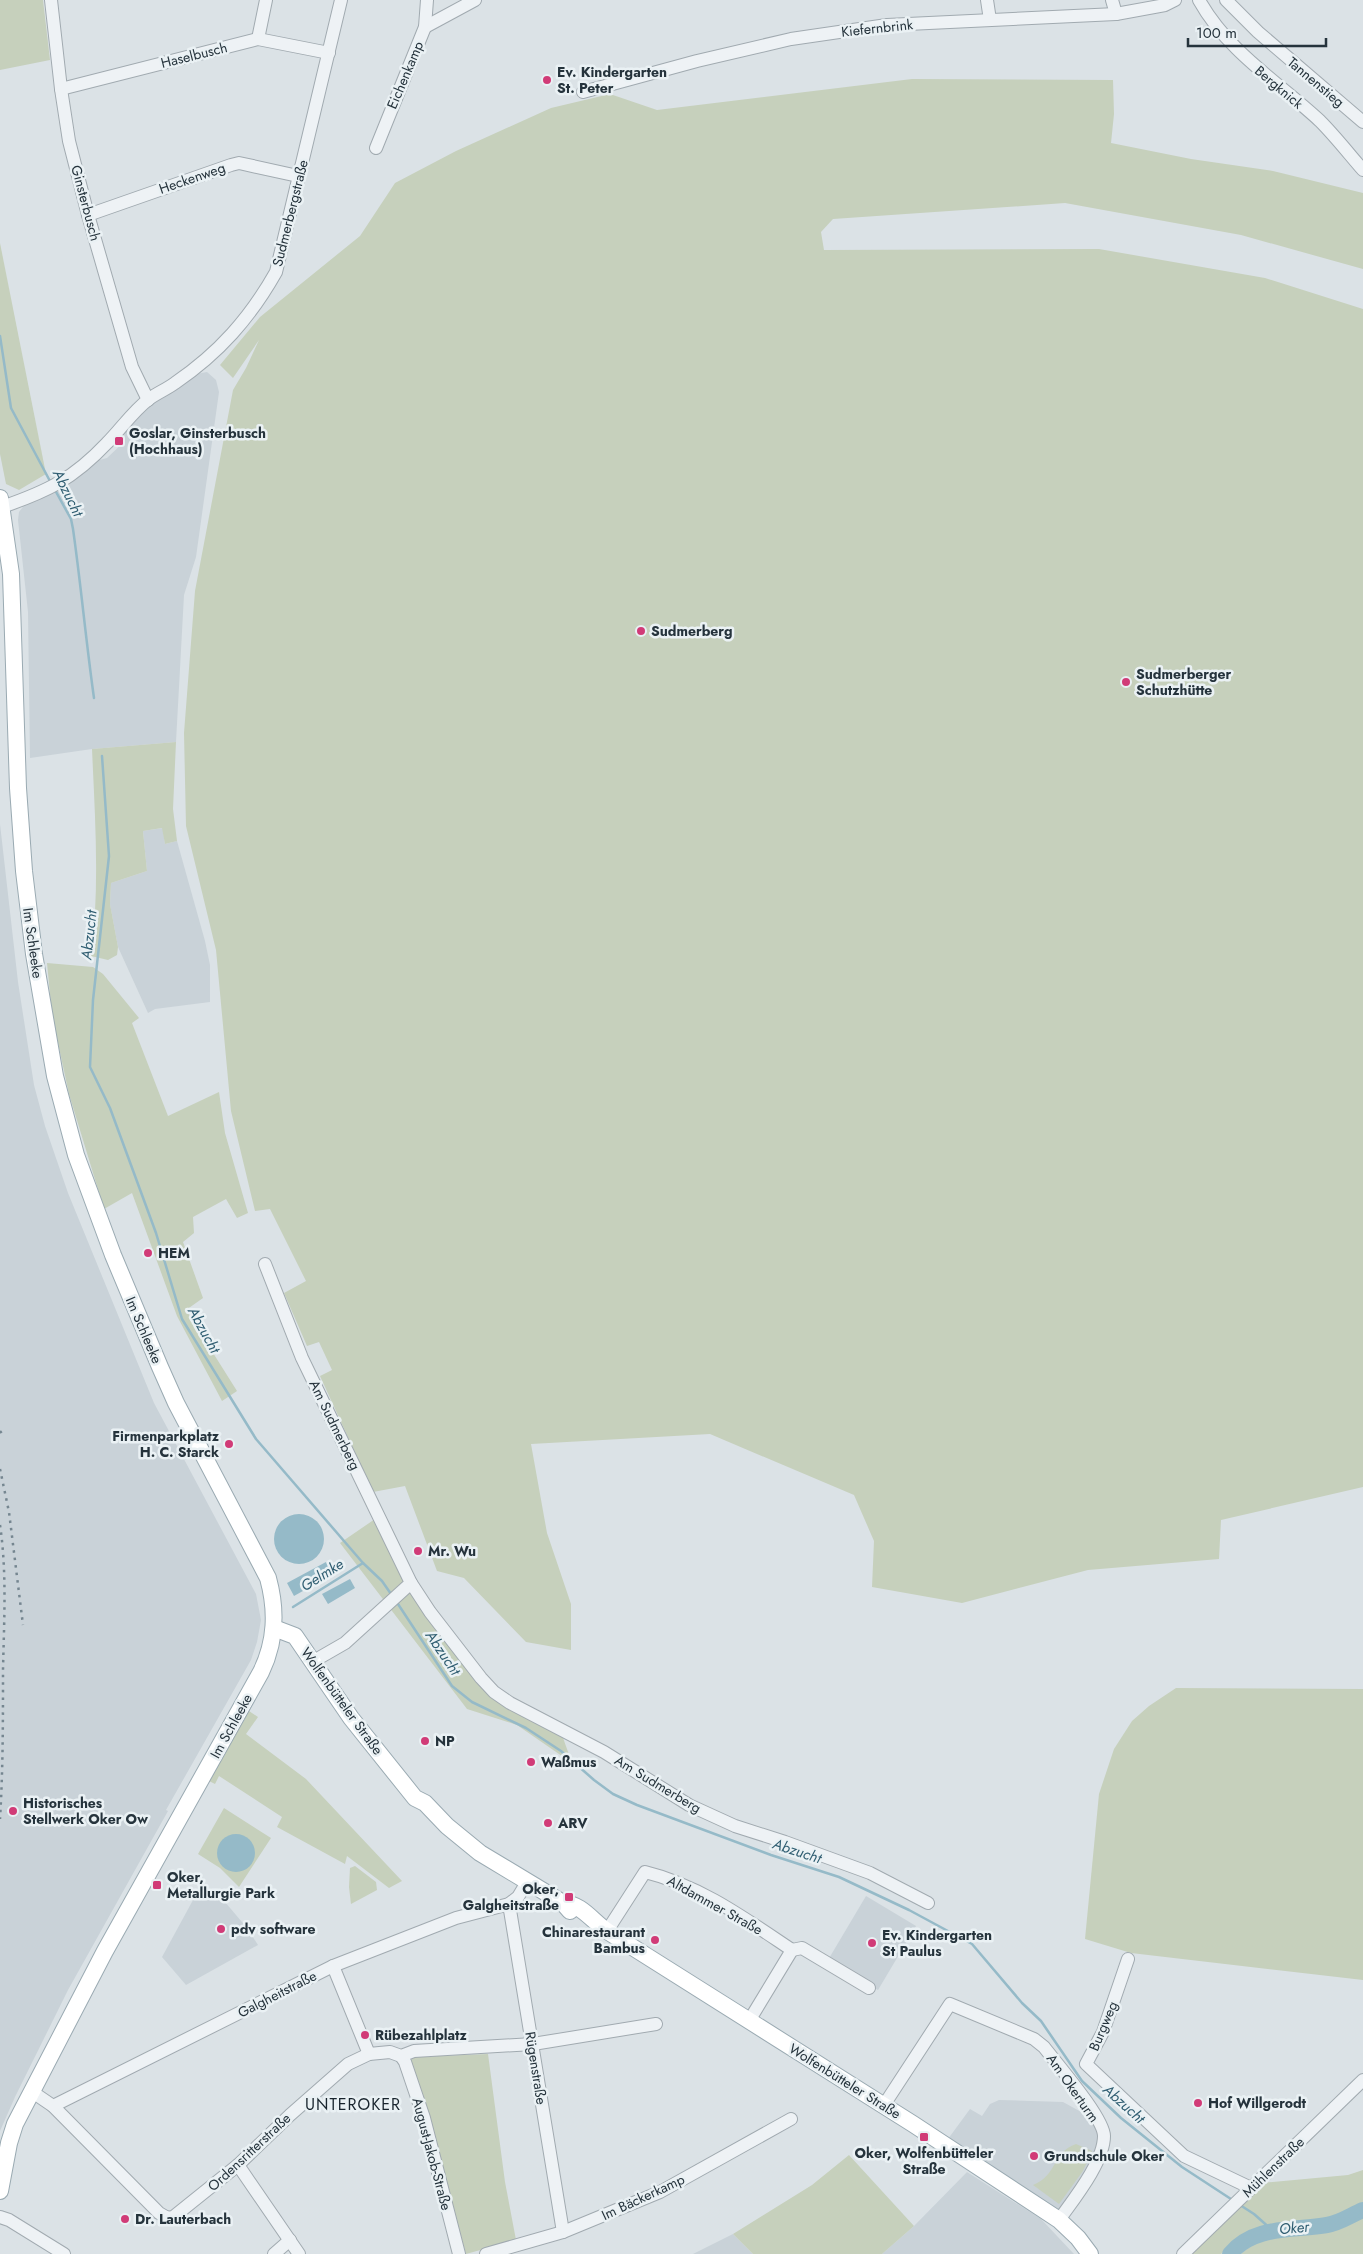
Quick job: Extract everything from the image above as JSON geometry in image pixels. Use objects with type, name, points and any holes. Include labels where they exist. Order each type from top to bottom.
[{"type":"main road","name":"Im Schleeke","points":[[0,2191],[9,2143],[31,2091],[105,1951],[261,1672],[272,1641],[274,1628],[273,1596],[268,1578],[176,1403],[130,1298],[76,1155],[55,1076],[34,954],[23,862],[15,717],[11,574],[1,503]]},
{"type":"main road","name":"Wolfenbütteler Straße","points":[[274,1628],[295,1636],[351,1718],[405,1783],[415,1798],[425,1803],[447,1826],[480,1853],[563,1903],[568,1910],[581,1918],[591,1920],[884,2106],[1059,2220],[1078,2238],[1090,2254]]},
{"type":"street","name":"Ginsterbusch","points":[[51,0],[61,89],[70,141],[88,215],[132,367],[148,400]]},
{"type":"street","points":[[258,38],[266,0]]},
{"type":"street","name":"Sudmerbergstraße","points":[[1,503],[27,499],[62,482],[107,444],[148,400],[175,384],[228,340],[260,301],[276,272],[341,0]]},
{"type":"street","name":"Eichenkamp","points":[[376,148],[425,27],[426,0]]},
{"type":"street","points":[[425,27],[475,0]]},
{"type":"street","points":[[987,0],[990,20]]},
{"type":"street","points":[[1112,0],[1116,14]]},
{"type":"street","name":"Kiefernbrink","points":[[583,92],[697,60],[791,39],[887,25],[1116,14],[1165,5],[1175,0]]},
{"type":"street","name":"Bergknick","points":[[1200,0],[1220,32],[1245,58],[1321,122],[1363,170]]},
{"type":"street","name":"Tannenstieg","points":[[1226,0],[1258,32],[1363,122]]},
{"type":"street","name":"Haselbusch","points":[[61,89],[258,38],[329,53]]},
{"type":"street","name":"Heckenweg","points":[[88,215],[231,165],[239,164],[298,176]]},
{"type":"street","name":"Am Sudmerberg","points":[[265,1264],[302,1358],[408,1587],[494,1692],[510,1703],[604,1752],[689,1805],[735,1826],[870,1873],[928,1903]]},
{"type":"street","points":[[312,1662],[345,1643],[408,1587]]},
{"type":"street","name":"Altdammer Straße","points":[[607,1931],[645,1872],[678,1882],[747,1920],[792,1950],[802,1948],[869,1988]]},
{"type":"street","points":[[509,1904],[518,1897],[527,1882]]},
{"type":"street","name":"Galgheitstraße","points":[[58,2103],[333,1966],[456,1918],[509,1904]]},
{"type":"street","name":"Rügenstraße","points":[[509,1904],[563,2232]]},
{"type":"street","points":[[749,2021],[792,1950]]},
{"type":"street","name":"Burgweg","points":[[1128,1960],[1103,2032],[1086,2064],[1184,2156],[1247,2193]]},
{"type":"street","points":[[333,1966],[369,2054]]},
{"type":"street","name":"Am Okerturm","points":[[884,2106],[950,2004],[1034,2039],[1044,2047],[1095,2115],[1104,2134],[1101,2150],[1089,2178],[1059,2220]]},
{"type":"street","name":"Ordensritterstraße","points":[[58,2103],[166,2217],[172,2218],[179,2215],[238,2165],[344,2067],[369,2054],[390,2052],[401,2056],[414,2051],[532,2044],[656,2024]]},
{"type":"street","name":"August-Jakob-Straße","points":[[401,2056],[405,2062],[424,2118],[459,2254]]},
{"type":"street","name":"Mühlenstraße","points":[[1183,2254],[1363,2080]]},
{"type":"street","points":[[31,2091],[58,2103]]},
{"type":"street","name":"Im Bäckerkamp","points":[[486,2254],[563,2232],[660,2192],[790,2119]]},
{"type":"street","points":[[238,2165],[300,2254]]},
{"type":"street","points":[[0,2217],[9,2220],[64,2254]]},
{"type":"street","points":[[274,2254],[290,2240]]},
{"type":"shaded area","points":[[207,372],[216,380],[219,392],[196,557],[184,595],[176,742],[92,749],[30,758],[28,612],[18,520],[19,512],[26,503],[37,497],[66,487],[92,462],[107,458],[125,441],[124,432],[155,399],[196,374]]},
{"type":"shaded area","points":[[0,824],[18,982],[34,1085],[45,1126],[68,1193],[154,1403],[256,1594],[261,1620],[251,1660],[166,1810],[168,1811],[68,1990],[0,2131]]},
{"type":"shaded area","points":[[163,828],[165,844],[177,841],[205,941],[210,965],[210,1002],[155,1009],[148,1013],[118,947],[110,904],[111,883],[147,871],[143,831]]},
{"type":"shaded area","points":[[199,1889],[214,1889],[247,1928],[258,1945],[186,1985],[162,1957]]},
{"type":"shaded area","name":"Ev. Kindergarten St Paulus","points":[[866,1896],[916,1926],[878,1990],[828,1960]]},
{"type":"shaded area","name":"Grundschule Oker","points":[[999,2100],[1063,2102],[1094,2119],[1101,2136],[1085,2174],[1059,2210],[948,2139],[970,2109],[982,2116],[990,2104]]},
{"type":"shaded area","points":[[967,2172],[1041,2219],[1074,2254],[882,2254],[914,2226]]},
{"type":"shaded area","points":[[733,2234],[753,2254],[693,2254]]},
{"type":"green space","points":[[0,0],[43,0],[50,60],[0,70]]},
{"type":"green space","points":[[912,79],[1113,80],[1114,114],[1111,143],[1191,159],[1273,171],[1363,193],[1363,269],[1241,235],[1065,203],[833,219],[821,232],[824,250],[1099,249],[1265,278],[1363,309],[1363,1487],[1221,1520],[1219,1559],[1088,1570],[962,1603],[872,1587],[874,1541],[854,1495],[710,1434],[531,1444],[547,1533],[571,1604],[571,1650],[526,1642],[464,1578],[437,1571],[405,1486],[373,1492],[320,1376],[332,1370],[319,1342],[307,1346],[284,1293],[306,1281],[270,1209],[255,1211],[231,1111],[216,950],[186,826],[184,733],[195,591],[233,390],[259,340],[233,378],[220,365],[260,317],[360,236],[395,183],[456,151],[551,108],[610,94],[657,110]]},
{"type":"green space","points":[[0,243],[46,474],[19,490],[6,484],[0,454]]},
{"type":"green space","points":[[176,742],[173,809],[177,841],[165,844],[162,828],[143,831],[147,871],[111,883],[110,904],[118,947],[117,955],[108,960],[91,956],[96,878],[92,749]]},
{"type":"green space","points":[[47,963],[93,967],[103,974],[139,1018],[132,1023],[168,1116],[219,1092],[225,1133],[248,1213],[237,1218],[226,1199],[193,1217],[194,1233],[183,1242],[203,1298],[186,1310],[237,1391],[222,1401],[177,1316],[132,1193],[104,1209],[69,1094],[52,1015]]},
{"type":"green space","points":[[375,1519],[494,1700],[562,1735],[572,1763],[517,1725],[467,1709],[340,1543]]},
{"type":"green space","points":[[1176,1688],[1363,1689],[1363,1980],[1131,1953],[1085,1939],[1099,1794],[1114,1749],[1132,1721],[1149,1706]]},
{"type":"green space","points":[[249,1711],[258,1717],[246,1734],[306,1779],[402,1881],[389,1888],[347,1856],[345,1864],[277,1827],[282,1817],[219,1776],[215,1784],[209,1781]]},
{"type":"green space","points":[[224,1808],[271,1838],[239,1887],[220,1868],[198,1854]]},
{"type":"green space","points":[[355,1866],[376,1882],[377,1890],[351,1904],[349,1887],[350,1868]]},
{"type":"green space","points":[[488,2054],[505,2182],[516,2240],[466,2254],[428,2117],[410,2062],[413,2057]]},
{"type":"green space","points":[[1076,2144],[1092,2151],[1083,2171],[1059,2204],[1033,2185],[1047,2176],[1063,2152]]},
{"type":"green space","points":[[849,2155],[914,2226],[882,2254],[753,2254],[733,2234],[812,2185]]},
{"type":"green space","points":[[1363,2170],[1363,2205],[1336,2220],[1259,2229],[1243,2236],[1221,2254],[1189,2254],[1261,2183],[1348,2175]]},
{"type":"green space","points":[[1363,2216],[1363,2254],[1241,2254],[1264,2240],[1340,2229]]},
{"type":"water","points":[[304,1514],[317,1521],[323,1529],[323,1549],[317,1557],[309,1563],[294,1564],[281,1557],[275,1549],[274,1534],[281,1521],[289,1515]]},
{"type":"water","points":[[326,1562],[333,1574],[294,1596],[287,1583]]},
{"type":"water","points":[[350,1579],[355,1588],[328,1604],[322,1594]]},
{"type":"water","points":[[236,1834],[243,1835],[249,1840],[254,1846],[254,1860],[249,1866],[243,1871],[236,1872],[229,1871],[223,1866],[218,1860],[217,1853],[218,1846],[223,1840],[229,1835]]},
{"type":"waterway","name":"Abzucht","points":[[0,336],[11,408],[51,483]]},
{"type":"waterway","name":"Abzucht","points":[[55,490],[71,519],[73,529],[94,698]]},
{"type":"waterway","name":"Abzucht","points":[[102,756],[109,856],[93,1000],[90,1067],[110,1108],[156,1233],[182,1319],[256,1439],[363,1563],[382,1581],[391,1594]]},
{"type":"waterway","name":"Gelmke","points":[[293,1607],[363,1563]]},
{"type":"waterway","name":"Abzucht","points":[[396,1601],[452,1686],[472,1702],[526,1728],[561,1751],[613,1794],[637,1805],[771,1855],[839,1877],[909,1910],[972,1944],[1022,2003],[1041,2021],[1082,2081],[1121,2118],[1182,2167],[1234,2201]]},
{"type":"waterway","name":"Abzucht","points":[[1240,2205],[1254,2214],[1272,2230]]},
{"type":"waterway","name":"Oker","points":[[1230,2254],[1250,2238],[1262,2234],[1332,2224],[1363,2210]]},
{"type":"railway","points":[[0,1431],[4,1436]]},
{"type":"railway","points":[[0,1469],[9,1512],[23,1625]]},
{"type":"railway","points":[[0,1525],[4,1561],[0,1819]]},
{"type":"place","name":"Ev. Kindergarten St. Peter","points":[[547,80]]},
{"type":"place","name":"Goslar, Ginsterbusch (Hochhaus)","points":[[119,441]]},
{"type":"place","name":"Sudmerberg","points":[[641,631]]},
{"type":"place","name":"Sudmerberger Schutzhütte","points":[[1126,682]]},
{"type":"place","name":"HEM","points":[[148,1253]]},
{"type":"place","name":"Firmenparkplatz H. C. Starck","points":[[229,1444]]},
{"type":"place","name":"Mr. Wu","points":[[418,1551]]},
{"type":"place","name":"NP","points":[[425,1741]]},
{"type":"place","name":"Waßmus","points":[[531,1762]]},
{"type":"place","name":"Historisches Stellwerk Oker Ow","points":[[13,1811]]},
{"type":"place","name":"ARV","points":[[548,1823]]},
{"type":"place","name":"Oker, Metallurgie Park","points":[[157,1885]]},
{"type":"place","name":"Oker, Galgheitstraße","points":[[569,1897]]},
{"type":"place","name":"pdv software","points":[[221,1929]]},
{"type":"place","name":"Chinarestaurant Bambus","points":[[655,1940]]},
{"type":"place","name":"Ev. Kindergarten St Paulus","points":[[872,1943]]},
{"type":"place","name":"Rübezahlplatz","points":[[365,2035]]},
{"type":"place","name":"Hof Willgerodt","points":[[1198,2103]]},
{"type":"place","name":"Oker, Wolfenbütteler Straße","points":[[924,2137]]},
{"type":"place","name":"Grundschule Oker","points":[[1034,2156]]},
{"type":"place","name":"Dr. Lauterbach","points":[[125,2219]]},
{"type":"district","name":"UNTEROKER","points":[[353,2104]]}]
